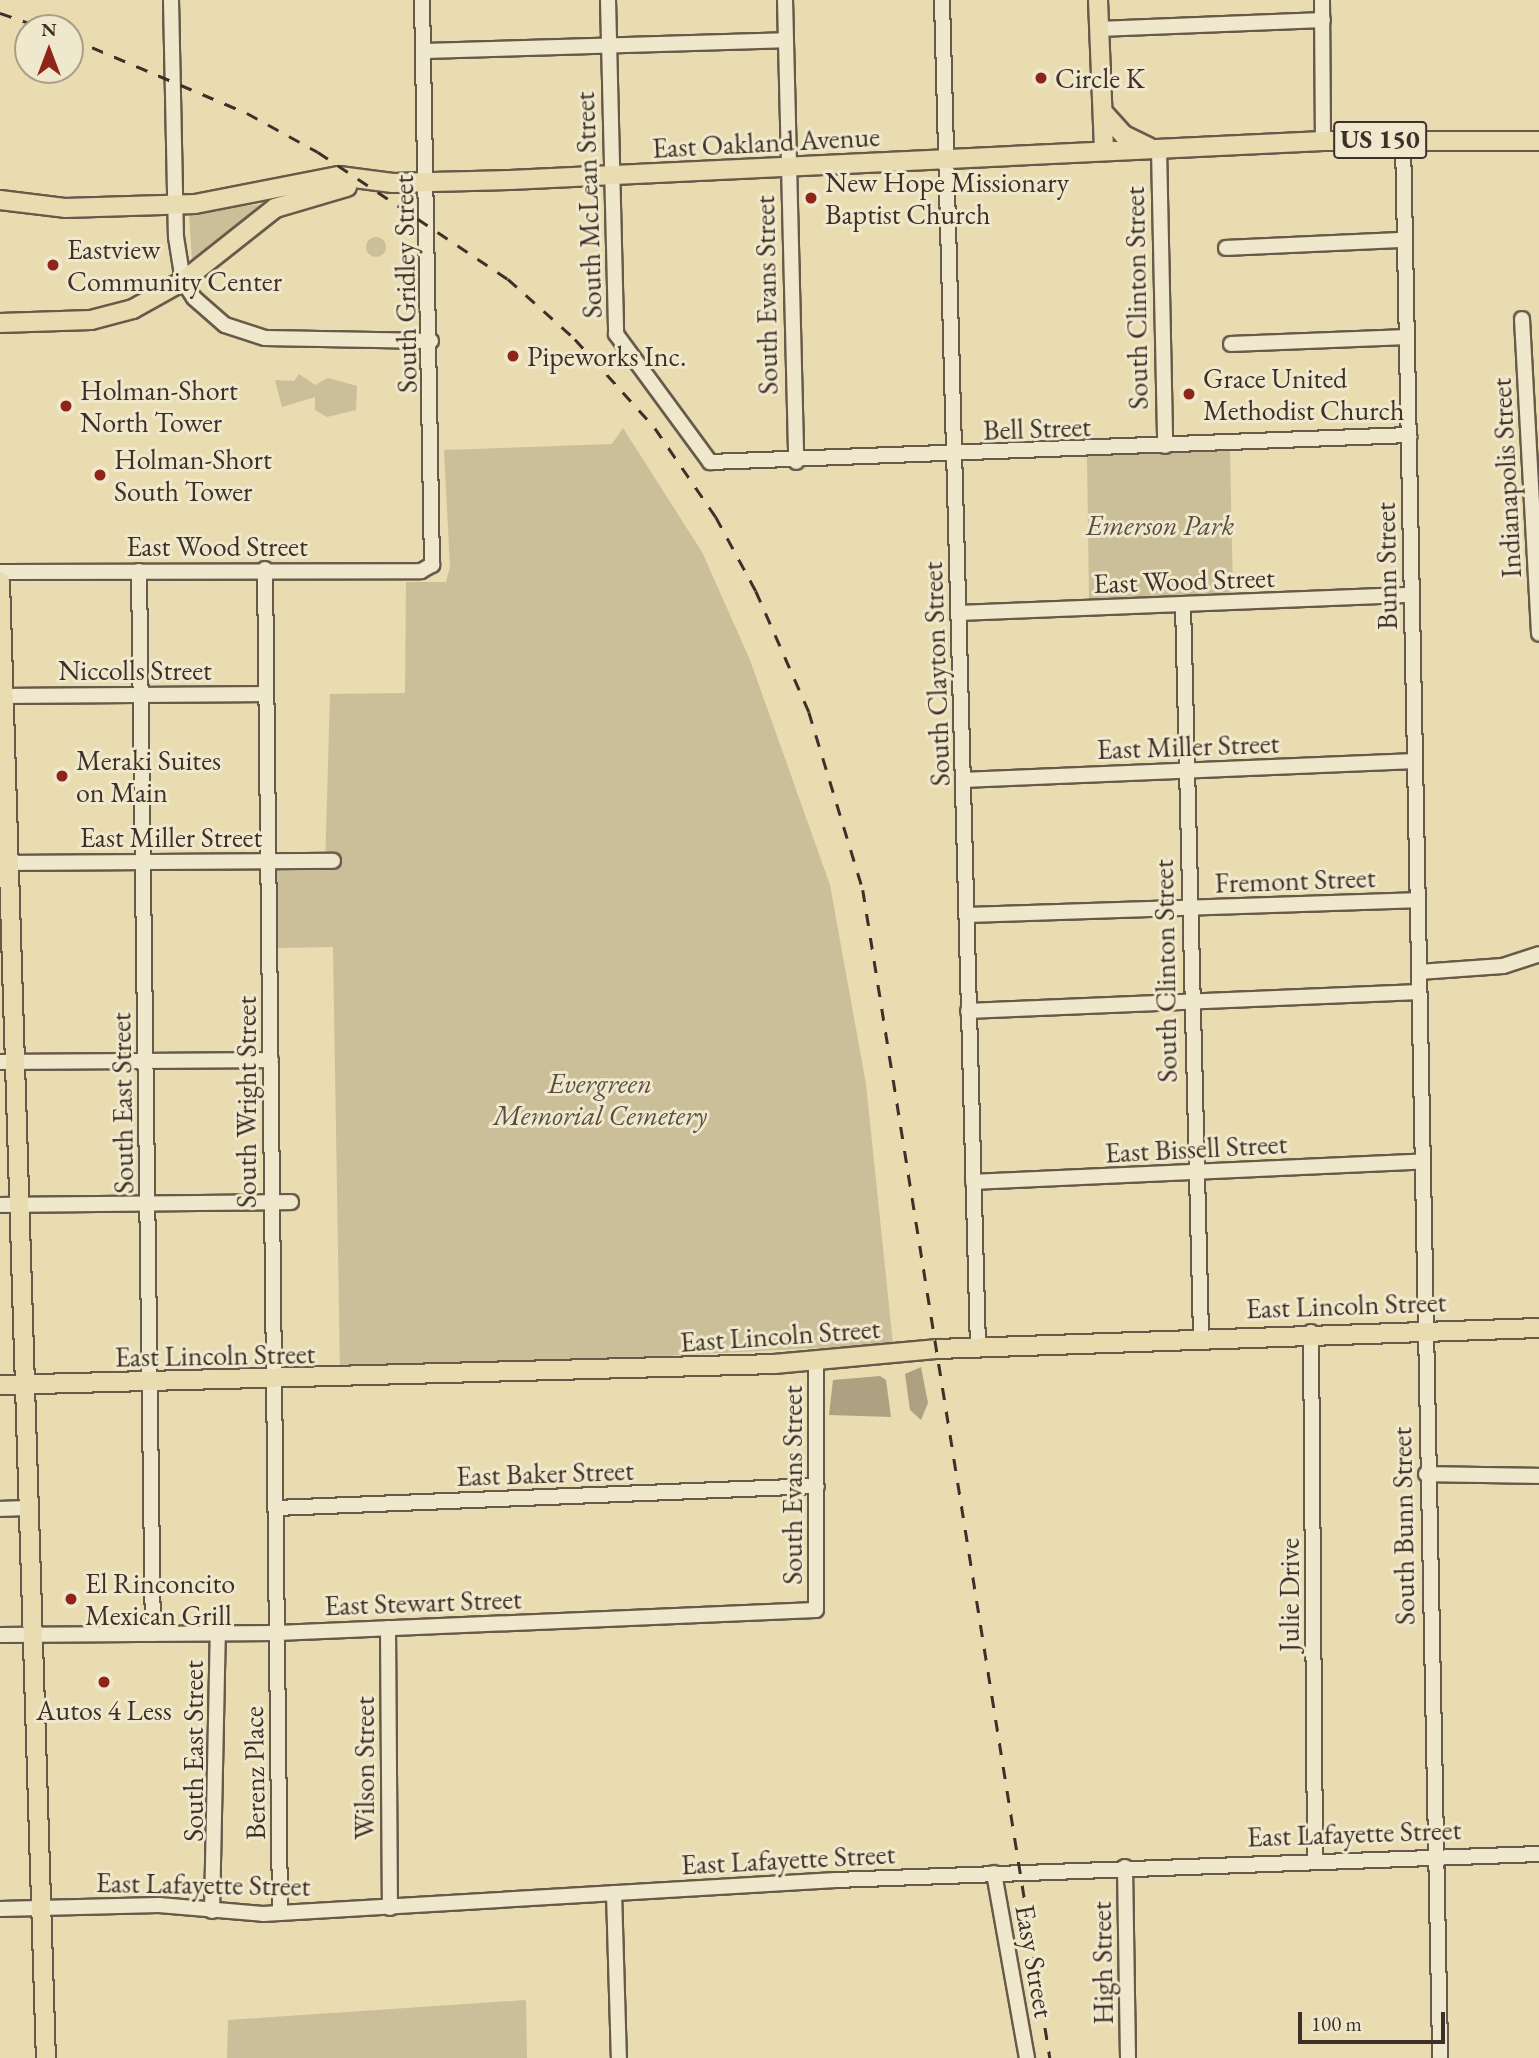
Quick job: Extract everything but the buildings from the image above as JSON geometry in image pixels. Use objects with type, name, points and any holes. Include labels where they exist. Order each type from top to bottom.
[{"type":"main road","name":"South Clinton Street","points":[[1098,0],[1104,150]]},
{"type":"main road","points":[[1103,112],[1124,135],[1156,148]]},
{"type":"main road","name":"East Oakland Avenue","points":[[0,201],[65,208],[175,205],[246,197],[319,177],[393,183],[427,182],[944,161],[1104,150],[1323,141],[1539,141]]},
{"type":"main road","points":[[0,323],[104,317],[183,281],[282,205],[330,188],[393,183]]},
{"type":"main road","points":[[0,581],[8,1062],[18,1204],[46,2058]]},
{"type":"main road","name":"East Lincoln Street","points":[[0,1385],[273,1381],[816,1361],[978,1347],[1424,1327],[1539,1328]]},
{"type":"street","points":[[171,0],[175,205],[183,281],[217,319],[255,336],[431,341]]},
{"type":"street","name":"South Gridley Street","points":[[422,0],[431,341],[432,565]]},
{"type":"street","name":"South McLean Street","points":[[608,0],[610,175],[616,334],[710,462]]},
{"type":"street","name":"South Evans Street","points":[[785,0],[796,462]]},
{"type":"street","name":"South Clayton Street","points":[[942,0],[944,161],[978,1347]]},
{"type":"street","points":[[1322,0],[1323,141]]},
{"type":"street","points":[[1099,29],[1322,20]]},
{"type":"street","points":[[424,51],[786,40]]},
{"type":"street","name":"Bunn Street","points":[[1403,139],[1419,992]]},
{"type":"street","name":"South Clinton Street","points":[[1156,148],[1165,446]]},
{"type":"street","points":[[1226,248],[1404,240]]},
{"type":"street","name":"Indianapolis Street","points":[[1522,320],[1533,426],[1539,634]]},
{"type":"street","points":[[1231,344],[1407,337]]},
{"type":"street","name":"Bell Street","points":[[710,462],[796,462],[954,456],[1409,435]]},
{"type":"street","name":"East Wood Street","points":[[0,572],[265,569],[421,571],[432,565]]},
{"type":"street","name":"South Wright Street","points":[[265,569],[277,1633]]},
{"type":"street","name":"South East Street","points":[[139,570],[153,1634]]},
{"type":"street","name":"East Wood Street","points":[[958,613],[1411,595]]},
{"type":"street","name":"South Clinton Street","points":[[1184,604],[1191,1002],[1201,1337]]},
{"type":"street","name":"Niccolls Street","points":[[4,696],[266,694]]},
{"type":"street","name":"East Miller Street","points":[[963,780],[1415,761]]},
{"type":"street","name":"East Miller Street","points":[[6,871],[143,862],[333,861]]},
{"type":"street","name":"Fremont Street","points":[[967,915],[1416,900]]},
{"type":"street","points":[[1419,972],[1503,966],[1539,954]]},
{"type":"street","points":[[968,1011],[1419,992]]},
{"type":"street","name":"South Bunn Street","points":[[1419,992],[1426,1474],[1440,2058]]},
{"type":"street","points":[[8,1062],[271,1060]]},
{"type":"street","name":"East Bissell Street","points":[[973,1182],[1421,1162]]},
{"type":"street","points":[[0,1205],[291,1202]]},
{"type":"street","name":"Julie Drive","points":[[1311,1332],[1315,1858]]},
{"type":"street","name":"South Evans Street","points":[[816,1361],[817,1610]]},
{"type":"street","points":[[1426,1474],[1539,1476]]},
{"type":"street","name":"East Baker Street","points":[[276,1508],[817,1486]]},
{"type":"street","points":[[0,1509],[27,1508]]},
{"type":"street","name":"East Stewart Street","points":[[0,1635],[277,1633],[817,1610]]},
{"type":"street","name":"Wilson Street","points":[[388,1628],[390,1908]]},
{"type":"street","name":"South East Street","points":[[212,1911],[218,1633]]},
{"type":"street","name":"Berenz Place","points":[[277,1633],[280,1913]]},
{"type":"street","name":"East Lafayette Street","points":[[0,1909],[40,1904],[280,1913],[614,1893],[1315,1858],[1539,1854]]},
{"type":"street","name":"High Street","points":[[1125,1867],[1128,2058]]},
{"type":"street","name":"Easy Street","points":[[995,1873],[1027,2058]]},
{"type":"street","points":[[614,1893],[619,2058]]},
{"type":"green space","points":[[263,204],[198,259],[192,260],[189,213]]},
{"type":"green space","points":[[372,237],[380,237],[386,247],[380,257],[372,257],[366,251],[366,243]]},
{"type":"green space","points":[[299,374],[315,385],[328,378],[357,386],[356,410],[327,417],[315,410],[315,397],[282,407],[275,380],[294,381]]},
{"type":"green space","name":"Evergreen Memorial Cemetery","points":[[623,428],[702,552],[750,660],[830,885],[866,1084],[893,1344],[340,1373],[333,947],[276,948],[275,868],[325,867],[330,694],[405,693],[406,582],[446,582],[450,567],[444,450],[612,444]]},
{"type":"green space","name":"Emerson Park","points":[[1230,449],[1233,596],[1089,602],[1087,455]]},
{"type":"green space","points":[[526,2000],[527,2058],[227,2058],[228,2020]]},
{"type":"shaded area","points":[[921,1367],[928,1403],[921,1420],[910,1410],[905,1374]]},
{"type":"shaded area","points":[[880,1376],[886,1380],[891,1417],[829,1415],[833,1380]]},
{"type":"railway","points":[[0,13],[14,18]]},
{"type":"railway","points":[[84,44],[247,113],[318,152],[508,279],[575,339],[655,428],[716,517],[756,591],[809,712],[863,890],[1050,2058]]},
{"type":"place","name":"Circle K","points":[[1041,78]]},
{"type":"place","name":"New Hope Missionary Baptist Church","points":[[811,198]]},
{"type":"place","name":"Eastview Community Center","points":[[53,265]]},
{"type":"place","name":"Pipeworks Inc.","points":[[513,356]]},
{"type":"place","name":"Grace United Methodist Church","points":[[1189,394]]},
{"type":"place","name":"Holman-Short North Tower","points":[[66,406]]},
{"type":"place","name":"Holman-Short South Tower","points":[[100,475]]},
{"type":"place","name":"Meraki Suites on Main","points":[[62,776]]},
{"type":"place","name":"El Rinconcito Mexican Grill","points":[[71,1599]]},
{"type":"place","name":"Autos 4 Less","points":[[104,1682]]}]
